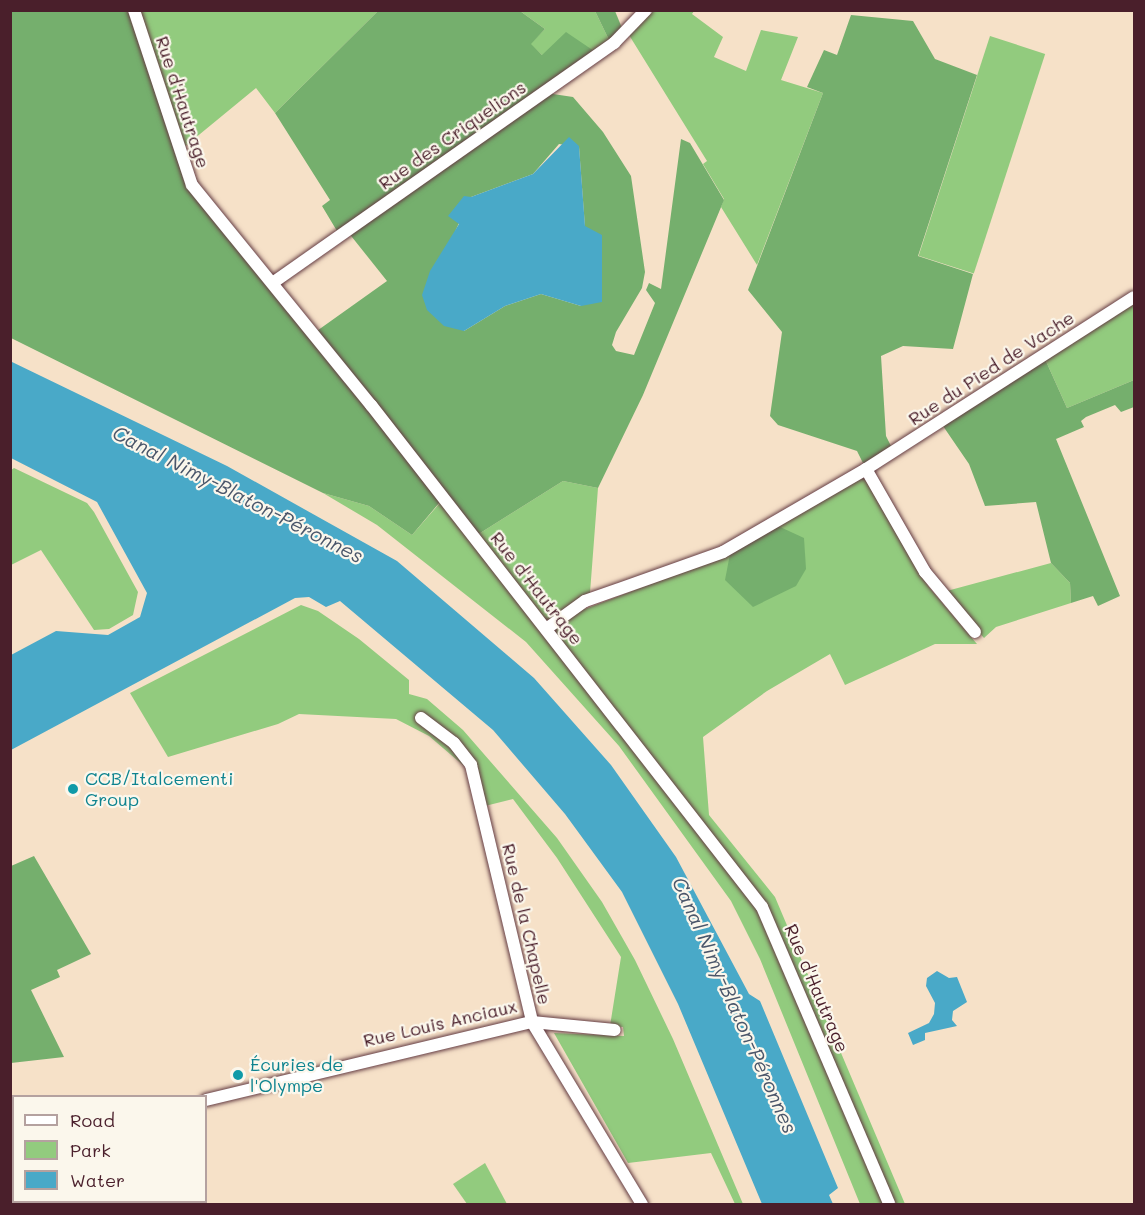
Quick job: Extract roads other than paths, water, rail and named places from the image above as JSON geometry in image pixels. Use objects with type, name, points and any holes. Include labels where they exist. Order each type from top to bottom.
[{"type":"street","name":"Rue d'Hautrage","points":[[134,10],[192,185],[274,282],[762,908],[890,1204]]},
{"type":"street","name":"Rue des Criquelions","points":[[274,282],[614,43],[646,10]]},
{"type":"street","name":"Rue du Pied de Vache","points":[[546,629],[585,601],[723,552],[866,469],[1134,297]]},
{"type":"street","points":[[866,469],[925,572],[975,632]]},
{"type":"street","name":"Rue de la Chapelle","points":[[421,718],[459,748],[471,765],[532,1022],[642,1204]]},
{"type":"street","name":"Rue Louis Anciaux","points":[[207,1100],[532,1022],[615,1030]]},
{"type":"water","points":[[569,137],[579,146],[585,226],[602,235],[602,302],[581,306],[541,294],[505,306],[464,331],[444,326],[427,310],[422,295],[430,271],[459,224],[448,216],[464,196],[471,197],[533,174]]},
{"type":"water","name":"Canal Nimy-Blaton-Péronnes","points":[[10,361],[227,466],[397,561],[534,678],[611,765],[676,857],[749,994],[760,1001],[838,1188],[829,1195],[833,1204],[762,1204],[678,1004],[622,892],[565,814],[493,730],[340,601],[326,607],[309,597],[295,598],[11,750],[11,655],[56,631],[108,635],[140,617],[147,593],[97,502],[11,458]]},
{"type":"water","points":[[937,971],[949,978],[957,977],[967,1002],[953,1011],[952,1020],[957,1026],[925,1033],[925,1040],[913,1045],[908,1033],[929,1023],[934,1014],[935,1003],[926,986],[927,978]]},
{"type":"place","name":"CCB/Italcementi Group","points":[[73,789]]},
{"type":"place","name":"Écuries de l'Olympe","points":[[238,1075]]}]
